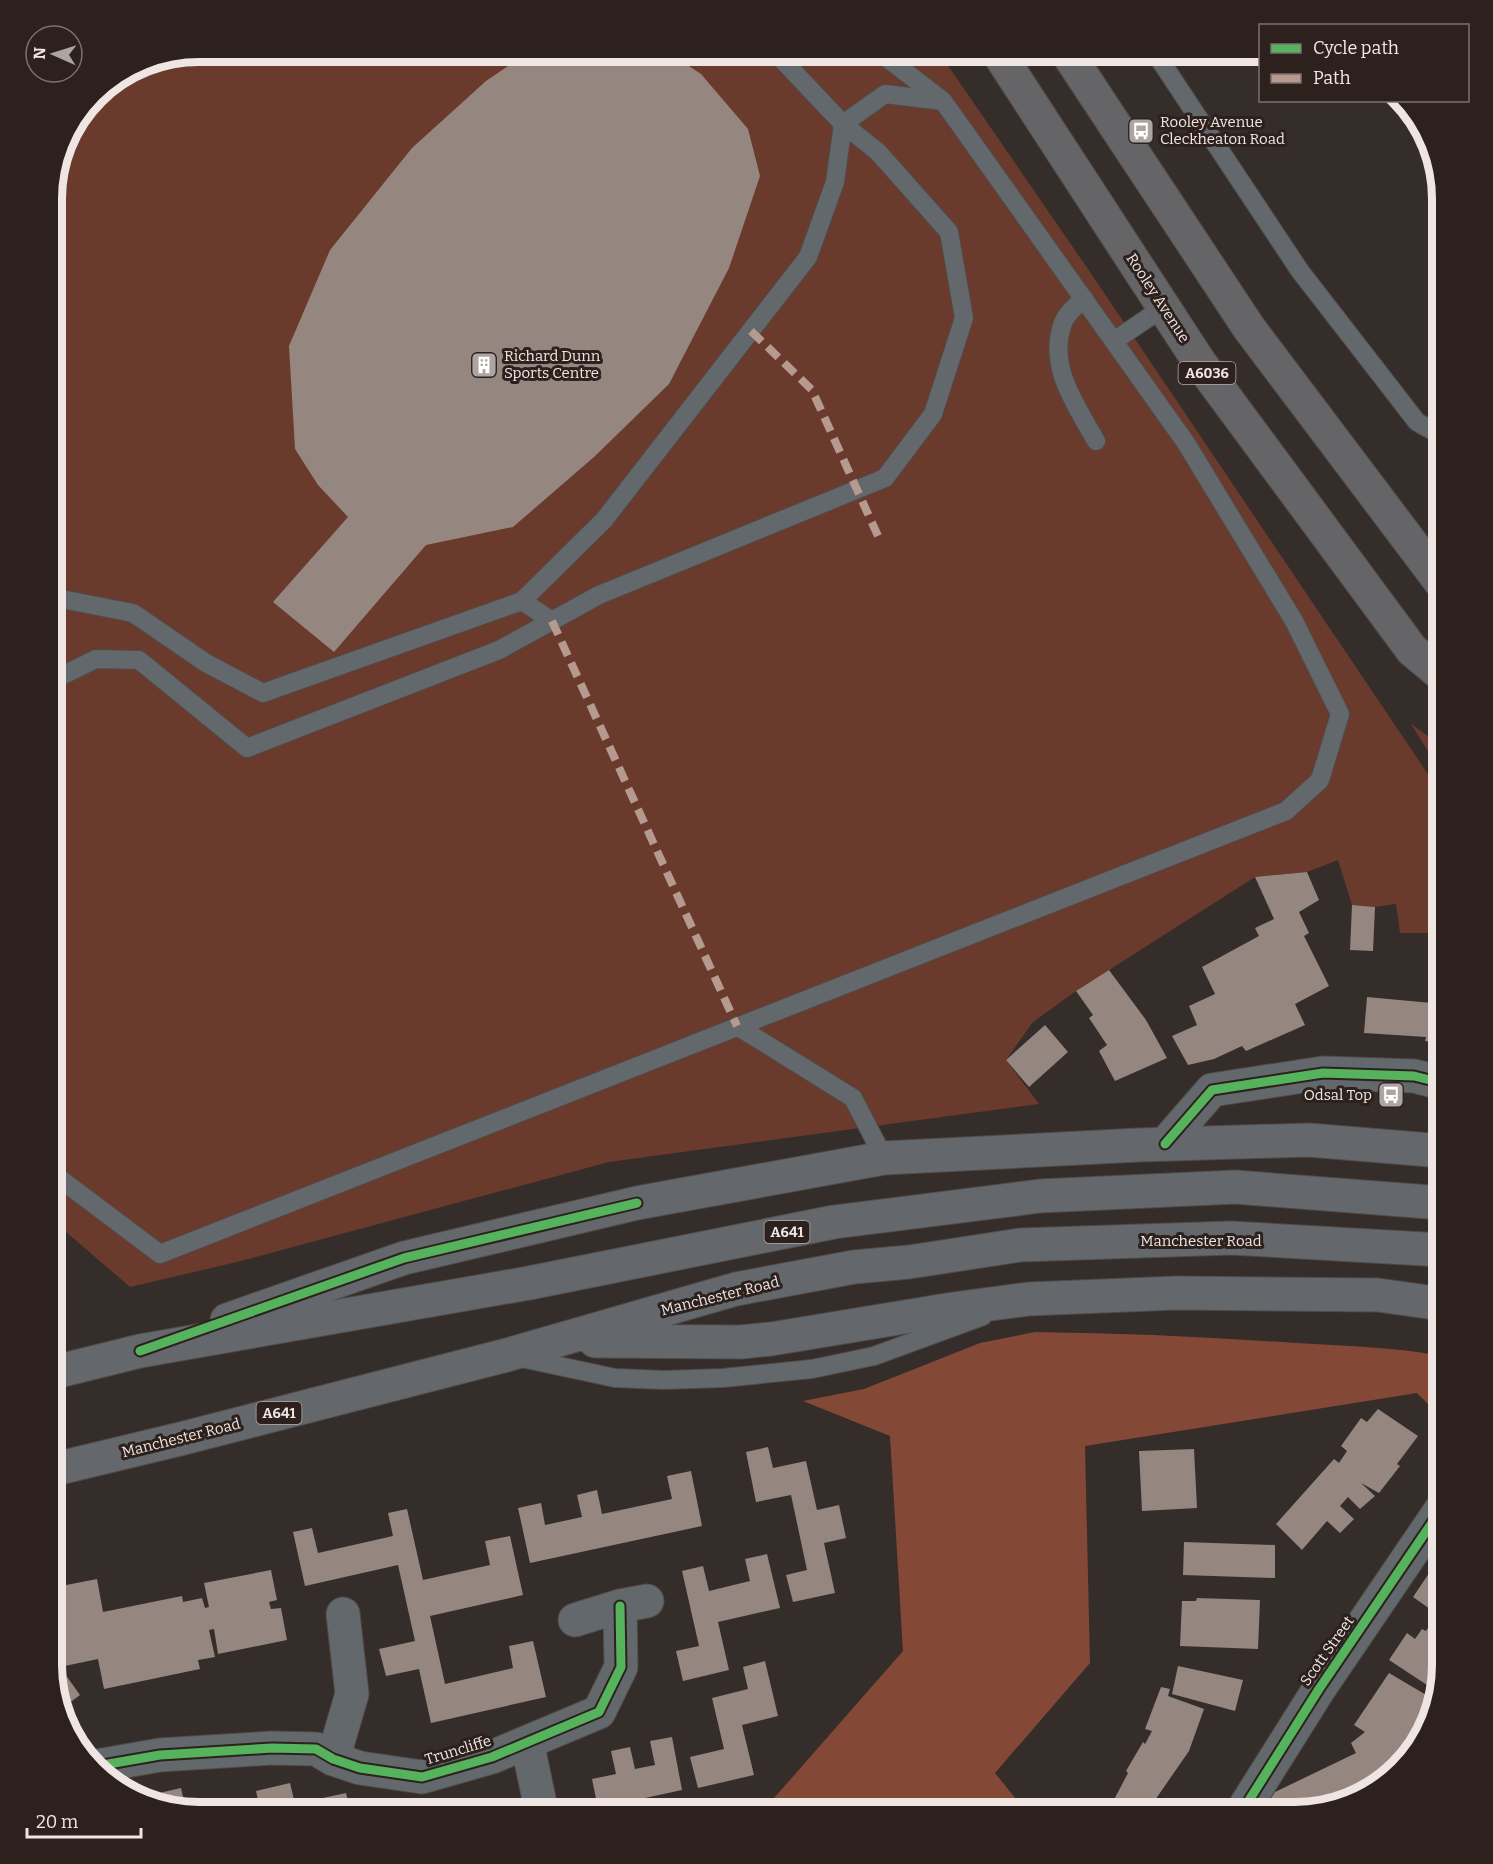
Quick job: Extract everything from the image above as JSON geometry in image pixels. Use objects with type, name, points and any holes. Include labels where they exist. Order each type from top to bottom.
[{"type":"highway","name":"Rooley Avenue","points":[[1005,62],[1200,363],[1412,650],[1432,667]]},
{"type":"highway","points":[[1073,62],[1249,328],[1432,571]]},
{"type":"main road","points":[[140,1351],[404,1258],[637,1203],[884,1158],[1165,1144],[1309,1140],[1432,1150]]},
{"type":"main road","name":"A641","points":[[62,1370],[140,1351],[529,1283],[834,1222],[1040,1196],[1235,1187],[1432,1202]]},
{"type":"main road","name":"Manchester Road","points":[[62,1467],[507,1355],[736,1289],[854,1267],[909,1262],[1020,1245],[1231,1238],[1432,1249]]},
{"type":"main road","points":[[557,1340],[741,1342],[771,1340],[953,1309],[1029,1299],[1176,1293],[1378,1295],[1432,1303]]},
{"type":"street","points":[[1165,1144],[1212,1090],[1323,1073],[1414,1076],[1432,1080]]},
{"type":"street","name":"Scott Street","points":[[1248,1802],[1319,1689],[1432,1523]]},
{"type":"street","name":"Truncliffe","points":[[106,1767],[160,1755],[272,1748],[316,1749],[333,1759],[360,1768],[422,1777],[492,1757],[599,1712],[621,1667],[634,1604],[575,1620]]},
{"type":"street","points":[[333,1759],[352,1694],[343,1614]]},
{"type":"street","points":[[527,1742],[540,1802]]},
{"type":"lane","points":[[62,676],[96,659],[139,660],[247,748],[499,650],[599,595],[885,478],[933,414],[964,318],[949,232],[878,152],[843,124],[784,62]]},
{"type":"lane","points":[[62,1180],[160,1254],[1286,811],[1320,780],[1340,714],[1294,621],[1186,443],[943,101],[892,62]]},
{"type":"lane","points":[[1161,62],[1300,272],[1418,422],[1432,430]]},
{"type":"lane","points":[[62,599],[133,613],[206,663],[263,693],[522,601],[604,520],[808,257],[835,182],[843,124],[885,93],[943,101]]},
{"type":"lane","points":[[1084,298],[1063,321],[1058,348],[1064,385],[1096,441]]},
{"type":"lane","points":[[1114,341],[1164,307]]},
{"type":"lane","points":[[522,601],[552,621]]},
{"type":"lane","points":[[738,1026],[853,1098],[884,1158]]},
{"type":"lane","points":[[507,1355],[615,1378],[664,1380],[723,1378],[812,1369],[874,1356],[1029,1299]]},
{"type":"shaded area","points":[[190,62],[946,62],[1090,272],[1432,780],[1432,933],[1400,933],[1396,904],[1375,907],[1352,905],[1338,860],[1307,872],[1255,877],[1076,991],[1033,1022],[1006,1060],[1039,1104],[609,1162],[237,1262],[130,1287],[62,1228],[62,190],[69,154],[85,122],[95,108],[122,85],[154,69]]},
{"type":"shaded area","points":[[1411,724],[1432,739],[1432,758]]},
{"type":"shaded area","points":[[1035,1332],[1133,1334],[1424,1353],[1432,1354],[1432,1408],[1417,1393],[1085,1446],[1090,1663],[995,1773],[1016,1799],[1012,1802],[771,1802],[903,1651],[890,1436],[803,1401],[864,1389],[980,1343]]},
{"type":"building","name":"Richard Dunn Sports Centre","points":[[514,62],[683,62],[701,74],[748,129],[760,176],[729,268],[669,384],[594,457],[513,527],[426,545],[334,652],[273,602],[348,517],[318,485],[295,449],[289,346],[330,250],[412,148],[486,81]]},
{"type":"building","points":[[1307,872],[1319,900],[1299,912],[1309,933],[1304,936],[1329,986],[1295,1004],[1305,1025],[1246,1051],[1242,1046],[1214,1059],[1188,1065],[1172,1036],[1197,1025],[1189,1006],[1215,994],[1202,967],[1259,936],[1255,928],[1274,919],[1255,877]]},
{"type":"building","points":[[1352,905],[1375,907],[1373,951],[1350,950]]},
{"type":"building","points":[[1109,970],[1146,1020],[1167,1058],[1115,1081],[1099,1051],[1107,1045],[1089,1018],[1093,1015],[1076,991]]},
{"type":"building","points":[[1367,997],[1432,1003],[1432,1042],[1425,1041],[1426,1037],[1364,1033]]},
{"type":"building","points":[[1045,1025],[1068,1052],[1029,1087],[1006,1060]]},
{"type":"building","points":[[1378,1409],[1418,1436],[1397,1464],[1400,1466],[1379,1493],[1361,1483],[1375,1496],[1360,1509],[1348,1497],[1340,1506],[1354,1519],[1340,1533],[1327,1521],[1302,1550],[1276,1524],[1334,1459],[1339,1463],[1347,1451],[1341,1446],[1361,1418],[1367,1422]]},
{"type":"building","points":[[768,1447],[773,1468],[806,1461],[817,1510],[839,1505],[846,1538],[824,1543],[835,1593],[793,1602],[786,1575],[807,1570],[791,1495],[756,1502],[746,1452]]},
{"type":"building","points":[[1194,1449],[1197,1508],[1142,1511],[1139,1451]]},
{"type":"building","points":[[691,1471],[702,1526],[530,1563],[518,1508],[541,1503],[545,1525],[582,1517],[577,1495],[597,1490],[602,1514],[672,1499],[667,1476]]},
{"type":"building","points":[[407,1509],[423,1580],[490,1565],[485,1541],[510,1536],[523,1595],[430,1616],[445,1684],[513,1668],[509,1646],[533,1641],[546,1697],[431,1723],[419,1669],[386,1676],[379,1649],[415,1641],[398,1565],[305,1586],[293,1532],[312,1528],[318,1553],[393,1536],[388,1513]]},
{"type":"building","points":[[1184,1542],[1275,1545],[1275,1578],[1183,1575]]},
{"type":"building","points":[[767,1554],[780,1608],[718,1622],[729,1670],[683,1681],[676,1651],[699,1646],[682,1571],[703,1566],[709,1591],[750,1581],[745,1559]]},
{"type":"building","points":[[1432,1569],[1432,1610],[1413,1597]]},
{"type":"building","points":[[271,1570],[277,1600],[269,1602],[271,1609],[281,1608],[287,1640],[218,1654],[214,1629],[209,1630],[215,1657],[198,1660],[200,1669],[104,1689],[98,1659],[62,1667],[62,1586],[97,1579],[103,1612],[182,1596],[183,1602],[202,1598],[205,1608],[209,1607],[204,1583]]},
{"type":"building","points":[[1197,1598],[1260,1600],[1258,1649],[1180,1646],[1182,1601],[1196,1601]]},
{"type":"building","points":[[1432,1622],[1429,1687],[1389,1660],[1407,1633],[1415,1639],[1422,1629],[1426,1631]]},
{"type":"building","points":[[765,1661],[778,1716],[742,1725],[754,1775],[698,1788],[690,1757],[724,1749],[712,1698],[748,1689],[743,1667]]},
{"type":"building","points":[[1178,1666],[1243,1680],[1235,1711],[1172,1694]]},
{"type":"building","points":[[62,1670],[80,1695],[67,1705]]},
{"type":"building","points":[[1389,1673],[1428,1696],[1422,1715],[1386,1768],[1371,1779],[1330,1798],[1312,1801],[1268,1802],[1275,1792],[1356,1753],[1351,1743],[1365,1732],[1354,1725]]},
{"type":"building","points":[[1161,1687],[1170,1689],[1168,1696],[1204,1709],[1189,1751],[1154,1802],[1113,1802],[1128,1773],[1126,1771],[1152,1731],[1145,1729]]},
{"type":"building","points":[[672,1737],[682,1790],[627,1802],[597,1802],[592,1779],[616,1774],[611,1751],[630,1747],[635,1769],[655,1765],[650,1741]]},
{"type":"building","points":[[290,1783],[295,1802],[258,1802],[256,1791]]},
{"type":"building","points":[[181,1788],[184,1801],[172,1800],[153,1794]]},
{"type":"building","points":[[346,1793],[348,1802],[304,1802]]},
{"type":"marked path","points":[[751,331],[812,390],[878,536]]},
{"type":"marked path","points":[[552,621],[737,1026]]},
{"type":"cycle path","points":[[1165,1144],[1212,1090],[1323,1073],[1414,1076],[1432,1080]]},
{"type":"cycle path","points":[[140,1351],[404,1258],[637,1203]]},
{"type":"cycle path","points":[[1248,1802],[1319,1689],[1432,1523]]},
{"type":"cycle path","points":[[104,1765],[160,1755],[272,1748],[316,1749],[333,1759],[360,1768],[422,1777],[492,1757],[599,1712],[621,1667],[620,1606]]},
{"type":"place","name":"Rooley Avenue Cleckheaton Road","points":[[1141,131]]},
{"type":"place","name":"Richard Dunn Sports Centre","points":[[484,365]]},
{"type":"place","name":"Odsal Top","points":[[1391,1095]]}]
